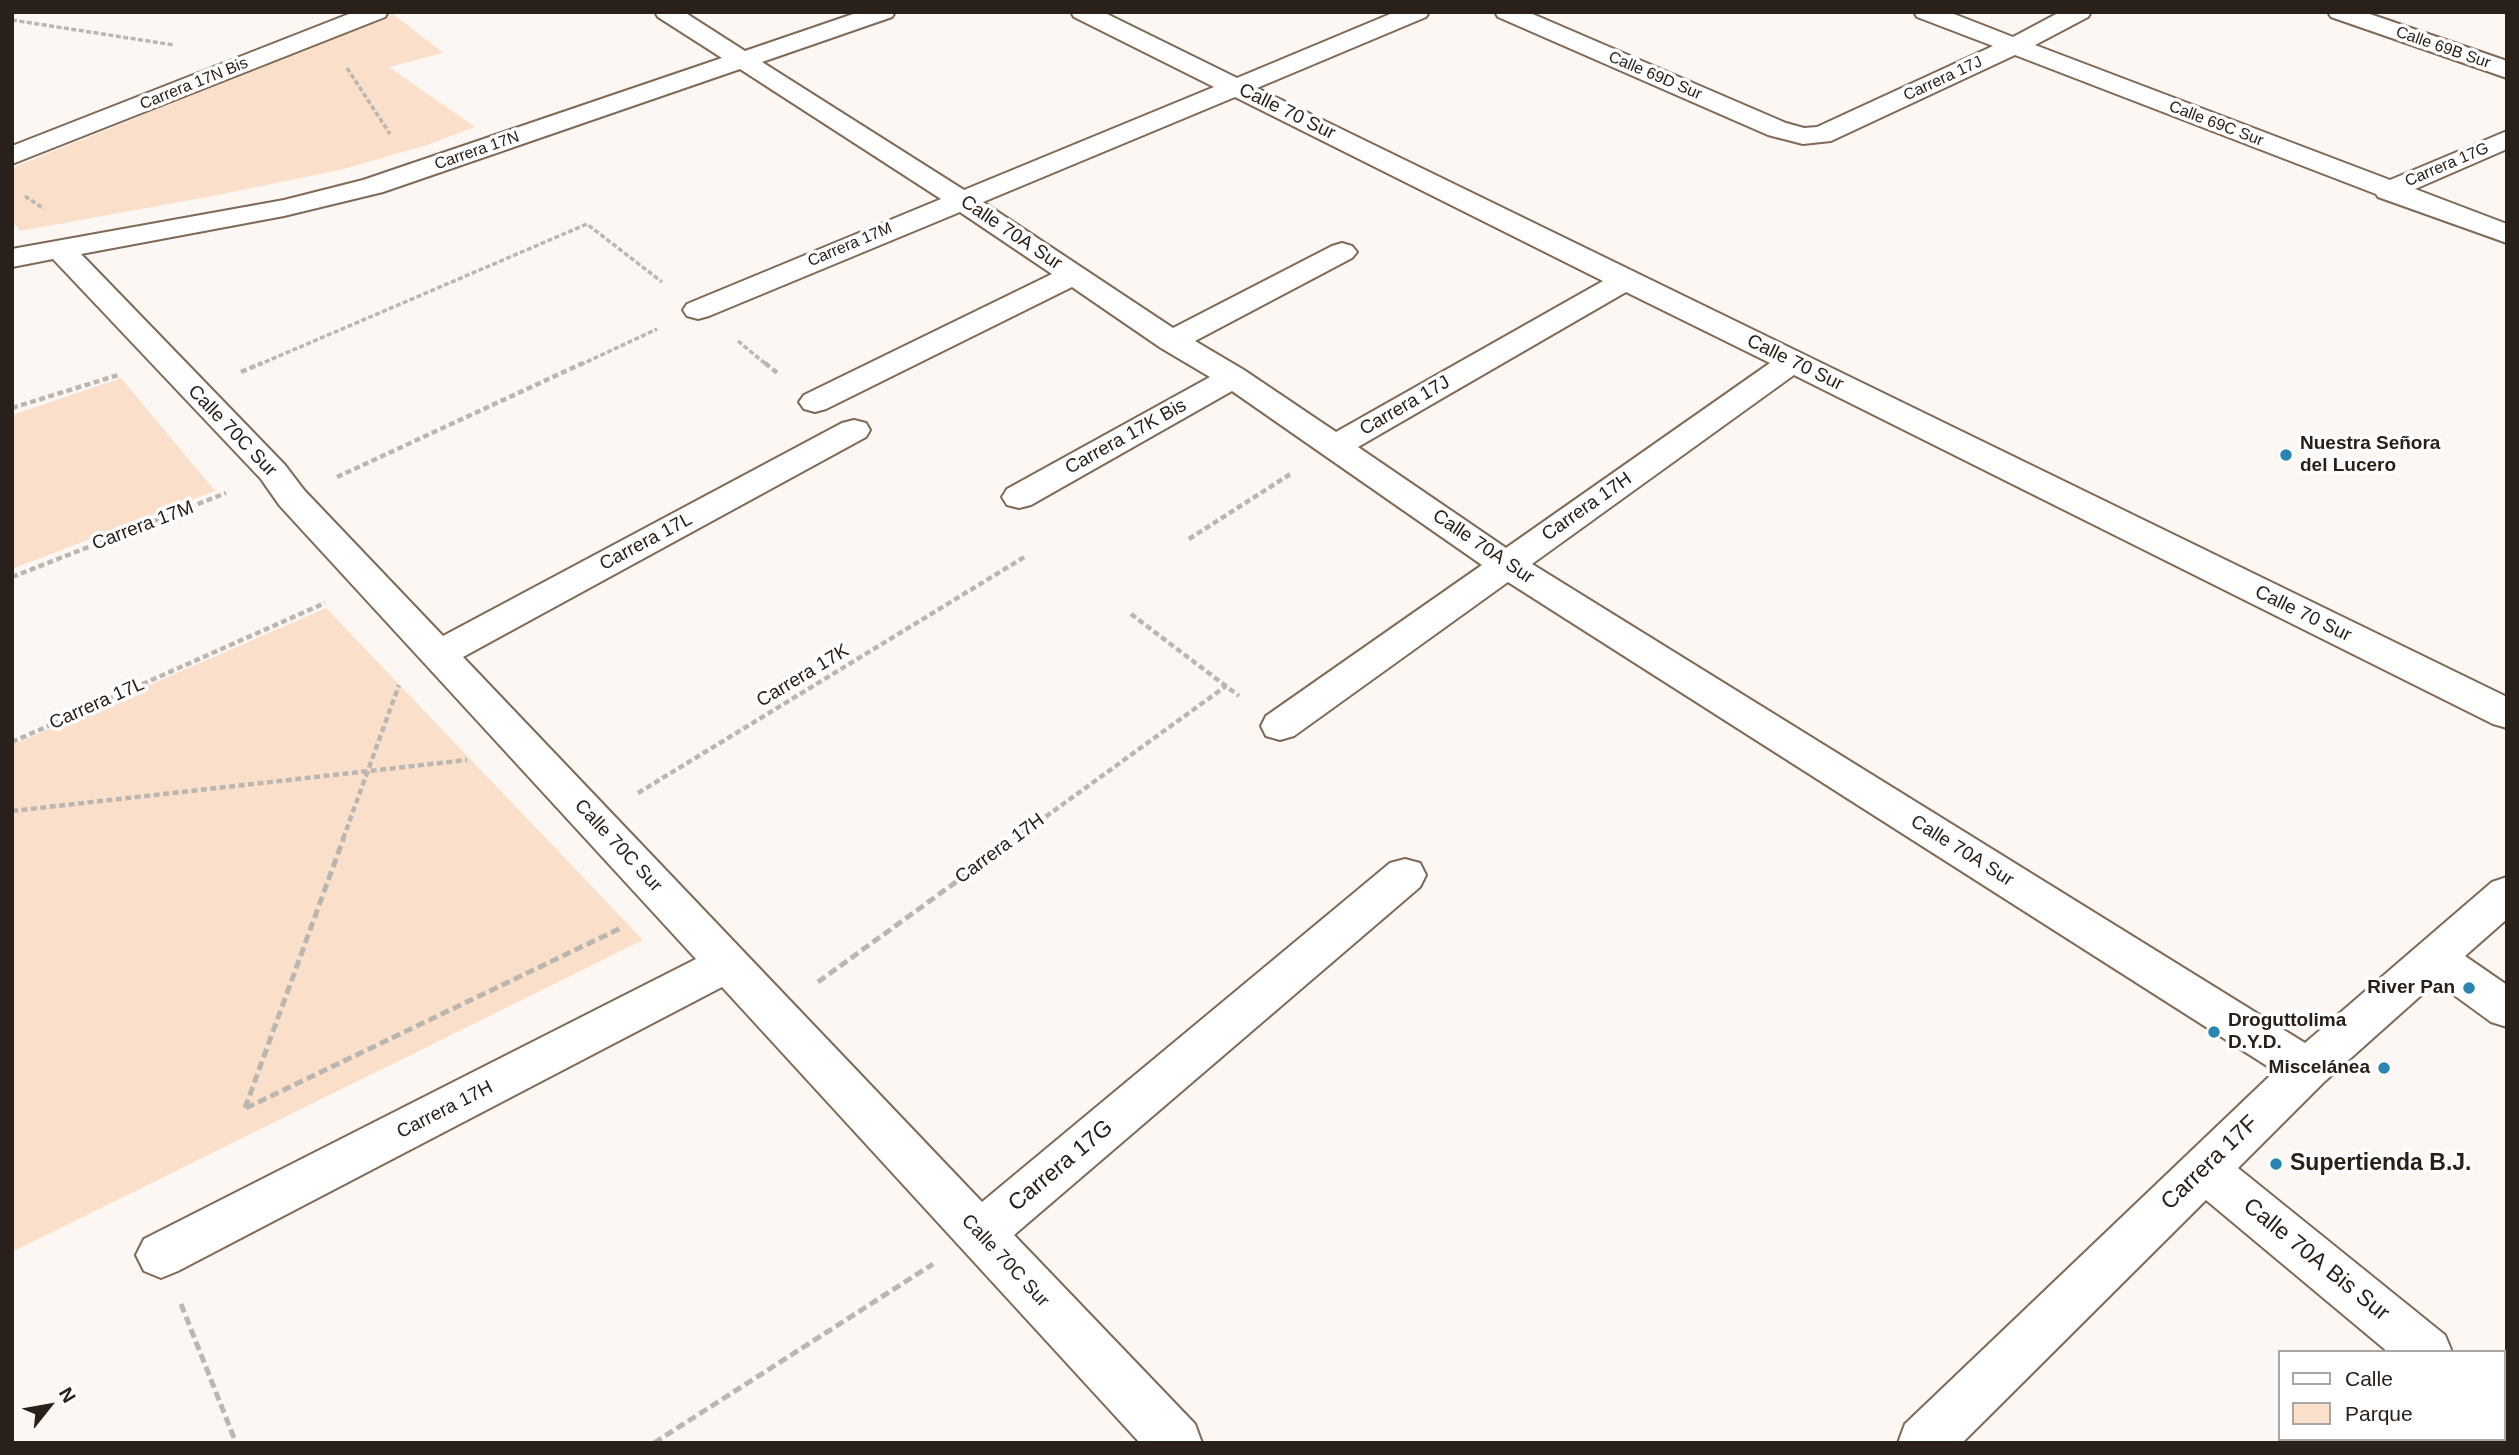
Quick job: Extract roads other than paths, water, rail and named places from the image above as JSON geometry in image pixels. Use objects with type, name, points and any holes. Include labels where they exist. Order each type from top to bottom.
[{"type":"street","name":"Carrera 17N Bis","points":[[12,156],[376,12]]},
{"type":"street","name":"Calle 70A Sur","points":[[667,12],[960,199],[1172,341],[1233,377],[1507,565],[2308,1068]]},
{"type":"street","name":"Carrera 17N","points":[[12,258],[284,208],[415,173],[883,12]]},
{"type":"street","name":"Calle 70 Sur","points":[[1083,12],[2507,714]]},
{"type":"street","name":"Carrera 17M","points":[[698,310],[960,199],[1417,12]]},
{"type":"street","name":"Calle 69D Sur","points":[[1507,12],[1777,130],[1803,136]]},
{"type":"street","name":"Calle 69C Sur","points":[[1926,12],[2388,191],[2507,234]]},
{"type":"street","name":"Carrera 17J","points":[[1803,136],[1822,135],[2014,46],[2080,12]]},
{"type":"street","name":"Calle 69B Sur","points":[[2340,12],[2507,70]]},
{"type":"street","name":"Carrera 17G","points":[[2388,191],[2507,139]]},
{"type":"street","name":"Calle 70C Sur","points":[[61,250],[1176,1443]]},
{"type":"street","points":[[1172,341],[1342,252]]},
{"type":"street","points":[[815,402],[1073,275]]},
{"type":"street","name":"Carrera 17J","points":[[1334,447],[1626,280]]},
{"type":"street","name":"Carrera 17H","points":[[1280,726],[1792,362]]},
{"type":"street","name":"Carrera 17K Bis","points":[[1019,497],[1233,377]]},
{"type":"street","name":"Carrera 17L","points":[[428,643],[854,430]]},
{"type":"street","name":"Carrera 17G","points":[[980,1234],[1405,875]]},
{"type":"street","name":"Carrera 17F","points":[[1924,1443],[2308,1068],[2507,894]]},
{"type":"street","points":[[2434,958],[2507,1009]]},
{"type":"street","name":"Carrera 17H","points":[[161,1255],[728,963]]},
{"type":"street","name":"Calle 70A Bis Sur","points":[[2204,1169],[2425,1350]]},
{"type":"place","name":"Nuestra Señora del Lucero","points":[[2286,455]]},
{"type":"place","name":"River Pan","points":[[2469,988]]},
{"type":"place","name":"Droguttolima D.Y.D.","points":[[2214,1032]]},
{"type":"place","name":"Miscelánea","points":[[2384,1068]]},
{"type":"place","name":"Supertienda B.J.","points":[[2276,1164]]}]
